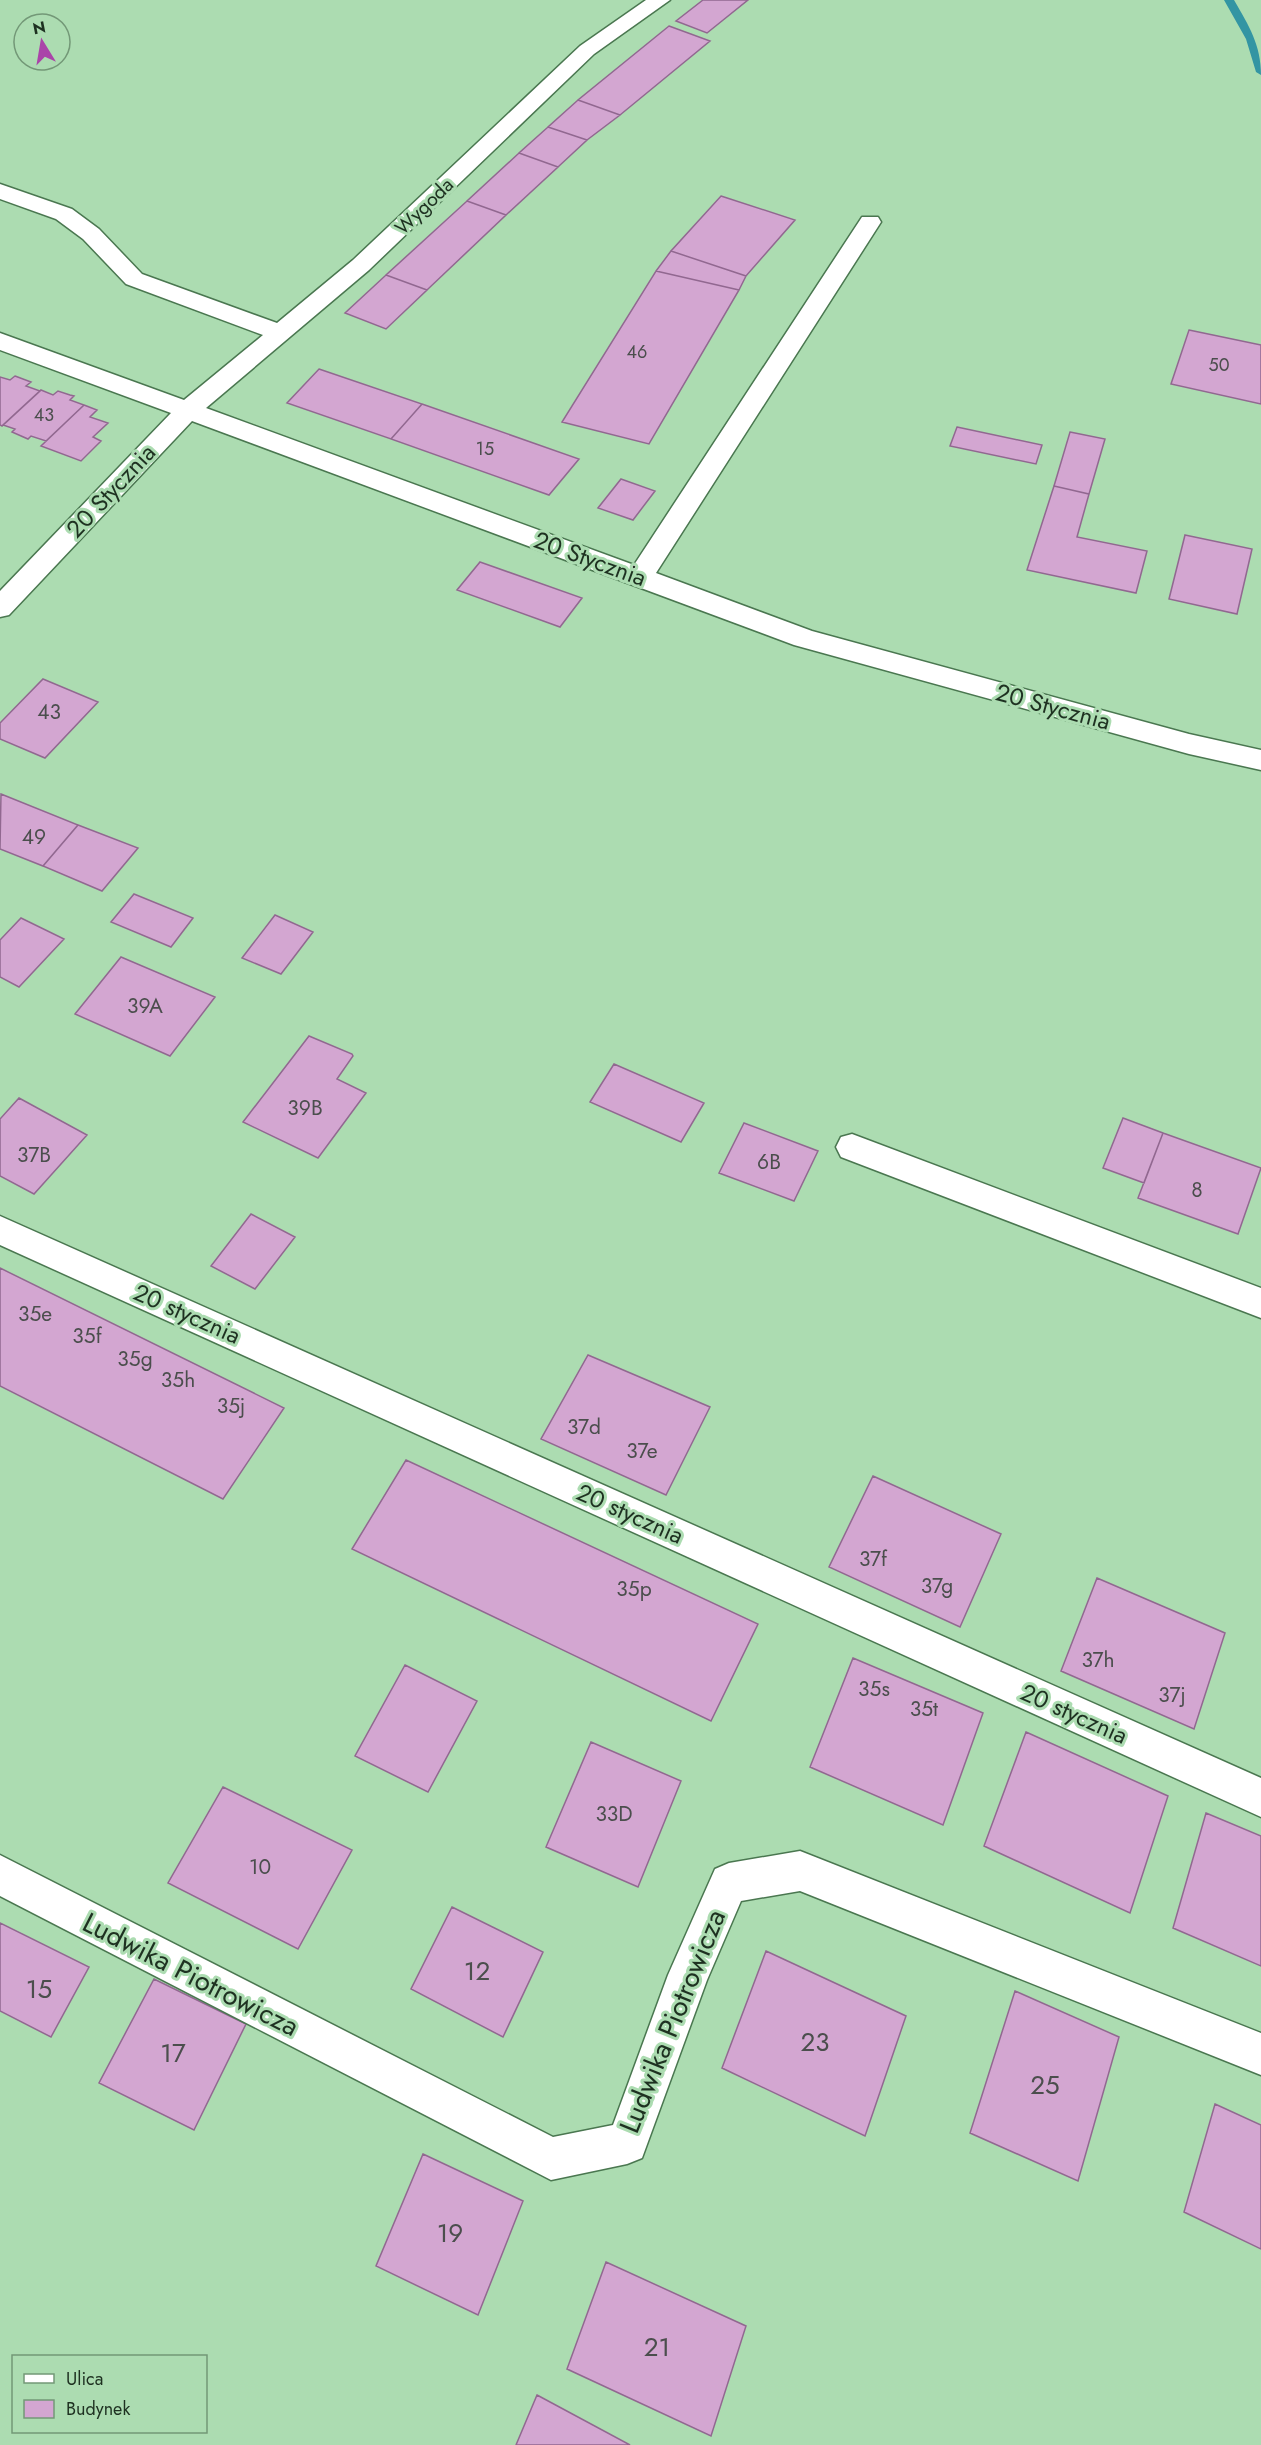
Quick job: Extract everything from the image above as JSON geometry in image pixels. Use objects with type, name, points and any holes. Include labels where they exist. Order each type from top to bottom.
[{"type":"street","name":"Wygoda","points":[[186,411],[361,265],[587,50],[660,0]]},
{"type":"street","points":[[0,191],[64,214],[90,234],[134,279],[281,333]]},
{"type":"street","points":[[639,578],[870,222]]},
{"type":"street","points":[[0,341],[186,411]]},
{"type":"street","name":"20 Stycznia","points":[[0,608],[186,411],[804,638],[1178,741],[1261,760]]},
{"type":"street","points":[[852,1147],[1261,1304]]},
{"type":"street","name":"20 stycznia","points":[[0,1230],[1261,1798]]},
{"type":"street","name":"Ludwika Piotrowicza","points":[[0,1875],[551,2159],[627,2143],[688,1975],[729,1883],[800,1871],[1261,2054]]},
{"type":"building","points":[[703,0],[748,0],[707,33],[676,21]]},
{"type":"building","points":[[669,26],[710,41],[620,115],[578,100]]},
{"type":"building","points":[[578,100],[620,115],[587,140],[548,127]]},
{"type":"building","points":[[548,127],[587,140],[558,167],[519,153]]},
{"type":"building","points":[[519,153],[558,167],[506,215],[467,201]]},
{"type":"building","points":[[721,196],[795,220],[746,276],[671,251]]},
{"type":"building","points":[[467,201],[506,215],[427,290],[386,275]]},
{"type":"building","points":[[671,251],[746,276],[739,290],[656,271]]},
{"type":"building","points":[[656,271],[739,290],[649,444],[562,422]]},
{"type":"building","points":[[386,275],[427,290],[386,329],[345,313]]},
{"type":"building","points":[[1189,330],[1261,345],[1261,404],[1171,384]]},
{"type":"building","points":[[319,369],[422,404],[391,439],[287,403]]},
{"type":"building","points":[[15,376],[31,382],[26,386],[40,391],[2,426],[0,425],[0,377],[10,380]]},
{"type":"building","points":[[41,390],[53,395],[58,391],[74,396],[70,400],[84,405],[46,441],[31,436],[28,439],[12,432],[15,429],[3,425]]},
{"type":"building","points":[[422,404],[579,459],[549,495],[391,439]]},
{"type":"building","points":[[84,405],[97,410],[90,417],[108,423],[93,437],[101,441],[81,461],[41,446]]},
{"type":"building","points":[[957,427],[1042,445],[1036,464],[950,446]]},
{"type":"building","points":[[1070,432],[1105,439],[1089,494],[1054,486]]},
{"type":"building","points":[[621,479],[655,491],[633,520],[598,508]]},
{"type":"building","points":[[1054,486],[1089,494],[1077,537],[1147,551],[1136,593],[1027,570]]},
{"type":"building","points":[[1185,535],[1252,549],[1237,614],[1169,599]]},
{"type":"building","points":[[480,562],[582,598],[560,627],[457,590]]},
{"type":"building","points":[[43,679],[98,702],[45,758],[0,739],[0,723]]},
{"type":"building","points":[[1,794],[78,825],[43,866],[0,849]]},
{"type":"building","points":[[78,825],[138,848],[102,891],[43,866]]},
{"type":"building","points":[[134,894],[193,918],[171,947],[111,922]]},
{"type":"building","points":[[275,915],[313,932],[281,974],[242,958]]},
{"type":"building","points":[[21,918],[64,939],[19,987],[0,977],[0,940]]},
{"type":"building","points":[[121,957],[215,997],[170,1056],[75,1014]]},
{"type":"building","points":[[309,1036],[352,1054],[353,1056],[337,1079],[366,1093],[318,1158],[243,1122]]},
{"type":"building","points":[[614,1064],[704,1103],[681,1142],[590,1102]]},
{"type":"building","points":[[19,1098],[87,1135],[34,1194],[0,1176],[0,1119]]},
{"type":"building","points":[[1123,1118],[1163,1133],[1144,1183],[1103,1168]]},
{"type":"building","points":[[744,1123],[818,1151],[794,1201],[719,1173]]},
{"type":"building","points":[[1163,1133],[1261,1168],[1238,1234],[1138,1198]]},
{"type":"building","points":[[251,1214],[295,1237],[255,1289],[211,1266]]},
{"type":"building","points":[[0,1268],[284,1408],[223,1499],[0,1386]]},
{"type":"building","points":[[588,1355],[710,1407],[666,1495],[541,1439]]},
{"type":"building","points":[[406,1460],[758,1624],[711,1721],[352,1549]]},
{"type":"building","points":[[873,1476],[1001,1534],[960,1627],[829,1567]]},
{"type":"building","points":[[1097,1578],[1225,1633],[1194,1729],[1061,1671]]},
{"type":"building","points":[[853,1658],[983,1713],[943,1825],[810,1767]]},
{"type":"building","points":[[405,1665],[477,1701],[428,1792],[355,1756]]},
{"type":"building","points":[[1026,1732],[1168,1796],[1130,1913],[984,1846]]},
{"type":"building","points":[[591,1742],[681,1781],[638,1887],[546,1847]]},
{"type":"building","points":[[223,1787],[352,1850],[298,1949],[168,1883]]},
{"type":"building","points":[[1206,1813],[1261,1836],[1261,1966],[1173,1928]]},
{"type":"building","points":[[452,1907],[543,1952],[503,2037],[411,1989]]},
{"type":"building","points":[[0,1923],[89,1967],[51,2037],[0,2011]]},
{"type":"building","points":[[766,1951],[906,2016],[865,2136],[722,2068]]},
{"type":"building","points":[[154,1979],[246,2024],[194,2130],[99,2083]]},
{"type":"building","points":[[1015,1991],[1119,2037],[1078,2181],[970,2133]]},
{"type":"building","points":[[1215,2104],[1261,2125],[1261,2249],[1184,2212]]},
{"type":"building","points":[[423,2154],[523,2201],[478,2315],[376,2266]]},
{"type":"building","points":[[606,2262],[746,2326],[711,2436],[567,2369]]},
{"type":"building","points":[[537,2395],[630,2445],[516,2445]]},
{"type":"waterway","points":[[1229,0],[1251,39],[1261,72]]}]
